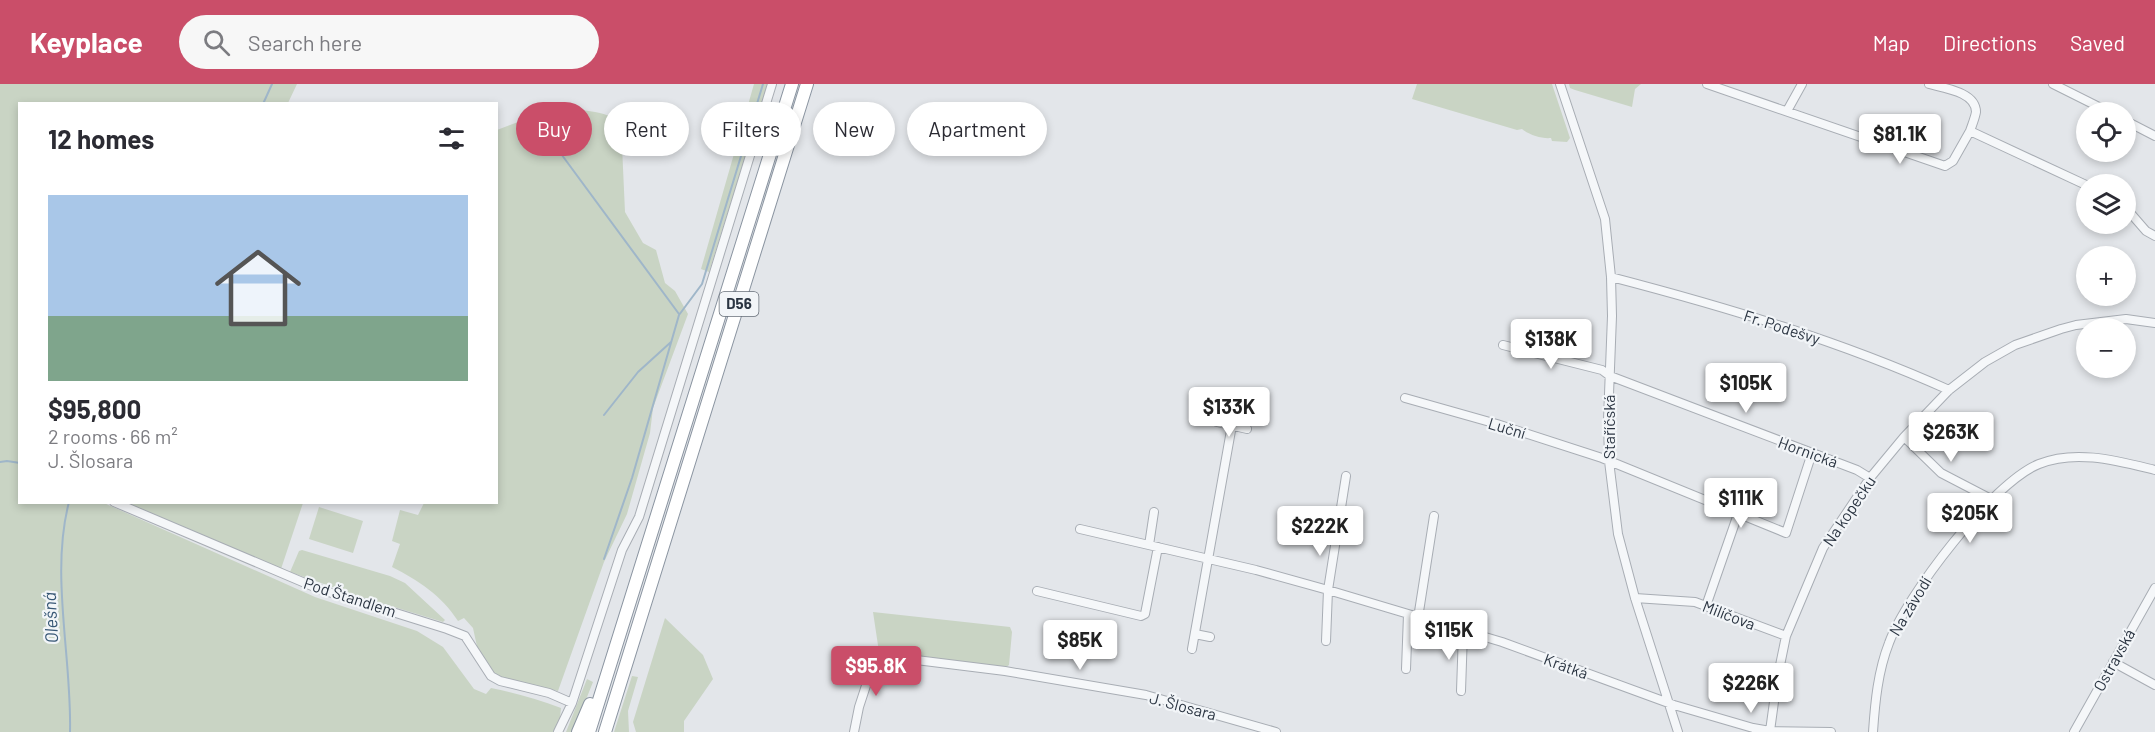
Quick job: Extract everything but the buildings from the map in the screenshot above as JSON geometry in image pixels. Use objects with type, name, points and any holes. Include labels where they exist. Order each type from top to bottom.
[{"type":"highway","name":"D56","points":[[589,732],[792,84]]},
{"type":"highway","name":"D56","points":[[604,732],[807,84]]},
{"type":"highway","points":[[578,732],[621,628]]},
{"type":"street","points":[[558,732],[572,703],[622,550],[639,517],[772,84]]},
{"type":"street","name":"Staříčská","points":[[1560,84],[1603,211],[1611,277],[1612,316],[1608,420],[1609,462],[1618,534],[1635,598],[1678,732]]},
{"type":"street","points":[[1707,84],[1945,166],[1953,161],[1970,131],[1976,113],[1969,98],[1929,84]]},
{"type":"street","points":[[1787,111],[1802,84]]},
{"type":"street","points":[[2053,84],[2089,102]]},
{"type":"street","points":[[2136,126],[2155,136]]},
{"type":"street","points":[[1970,131],[2076,180]]},
{"type":"street","points":[[2136,220],[2146,231],[2155,236]]},
{"type":"street","name":"Fr. Podešvy","points":[[1611,277],[1783,326],[1892,364],[1949,390]]},
{"type":"street","name":"Na kopečku","points":[[1770,731],[1786,636],[1824,548],[1870,478],[1904,437],[1949,390],[1996,354],[2061,328],[2126,319],[2155,323]]},
{"type":"street","name":"Hornická","points":[[1503,345],[1602,369],[1610,376],[1857,470],[1870,478]]},
{"type":"street","name":"Luční","points":[[1405,398],[1497,424],[1609,462],[1786,533],[1812,453]]},
{"type":"street","points":[[1217,422],[1247,429]]},
{"type":"street","points":[[1192,649],[1232,425]]},
{"type":"street","points":[[1904,437],[1941,473],[1991,499]]},
{"type":"street","name":"Na závodí","points":[[1873,732],[1881,668],[1889,642],[1902,614],[1926,578],[1991,499],[2022,472],[2040,463],[2056,459],[2087,457],[2118,461],[2155,470]]},
{"type":"street","points":[[1326,641],[1328,590],[1346,476]]},
{"type":"street","name":"Pod Štandlem","points":[[119,504],[319,589],[465,636],[491,676],[500,681],[549,693],[572,703]]},
{"type":"street","points":[[1149,545],[1154,512]]},
{"type":"street","points":[[1706,606],[1738,514]]},
{"type":"street","points":[[1418,618],[1434,516]]},
{"type":"street","name":"Krátká","points":[[1080,529],[1328,590],[1502,642],[1668,703],[1753,728],[1770,731],[1831,732]]},
{"type":"street","points":[[1037,591],[1141,615],[1145,614],[1158,547]]},
{"type":"street","name":"Ostravská","points":[[2074,732],[2155,588]]},
{"type":"street","name":"Milíčova","points":[[1635,598],[1695,602],[1786,636]]},
{"type":"street","points":[[1406,669],[1408,615]]},
{"type":"street","points":[[1461,692],[1463,632]]},
{"type":"street","points":[[1195,634],[1210,637]]},
{"type":"street","name":"J. Šlosara","points":[[854,732],[876,656],[1005,671],[1146,695],[1276,732]]},
{"type":"street","points":[[2113,662],[2155,684]]},
{"type":"green space","points":[[0,84],[297,84],[288,102],[18,102],[18,504],[106,504],[315,597],[417,631],[443,647],[474,689],[486,694],[491,688],[535,699],[561,708],[560,718],[553,732],[0,732]]},
{"type":"green space","points":[[754,84],[768,84],[762,102],[749,102]]},
{"type":"green space","points":[[1417,84],[1552,84],[1570,138],[1567,142],[1552,141],[1551,138],[1536,136],[1522,129],[1517,130],[1412,99]]},
{"type":"green space","points":[[1569,84],[1641,84],[1635,89],[1632,107],[1575,90],[1570,88]]},
{"type":"green space","points":[[592,112],[600,113],[604,114],[604,156],[622,156],[625,212],[643,243],[656,250],[665,283],[675,291],[688,314],[653,408],[650,433],[627,514],[604,562],[558,691],[503,678],[493,673],[478,651],[473,628],[464,618],[458,621],[445,604],[429,590],[392,567],[400,544],[392,541],[400,510],[418,515],[424,504],[498,504],[498,130],[516,123],[516,156],[592,156]]},
{"type":"green space","points":[[733,156],[745,156],[709,272],[701,269]]},
{"type":"green space","points":[[124,504],[303,504],[281,569]]},
{"type":"green space","points":[[319,507],[363,521],[353,553],[309,539]]},
{"type":"green space","points":[[299,551],[390,576],[405,583],[445,620],[443,622],[355,595],[290,572]]},
{"type":"green space","points":[[873,612],[1010,627],[1012,632],[1009,665],[1005,668],[879,652]]},
{"type":"green space","points":[[665,618],[703,655],[713,679],[684,721],[684,732],[636,732],[633,722]]},
{"type":"green space","points":[[632,676],[638,677],[628,711],[629,732],[614,732]]},
{"type":"green space","points":[[587,679],[593,682],[573,732],[566,732]]},
{"type":"waterway","name":"Olešná","points":[[264,102],[272,84]]},
{"type":"waterway","points":[[604,559],[632,478],[679,315],[702,284],[763,84]]},
{"type":"waterway","points":[[563,156],[679,314]]},
{"type":"waterway","points":[[604,415],[638,372],[671,342]]},
{"type":"waterway","points":[[0,462],[18,463]]},
{"type":"waterway","name":"Olešná","points":[[69,504],[61,558],[61,587],[70,732]]}]
